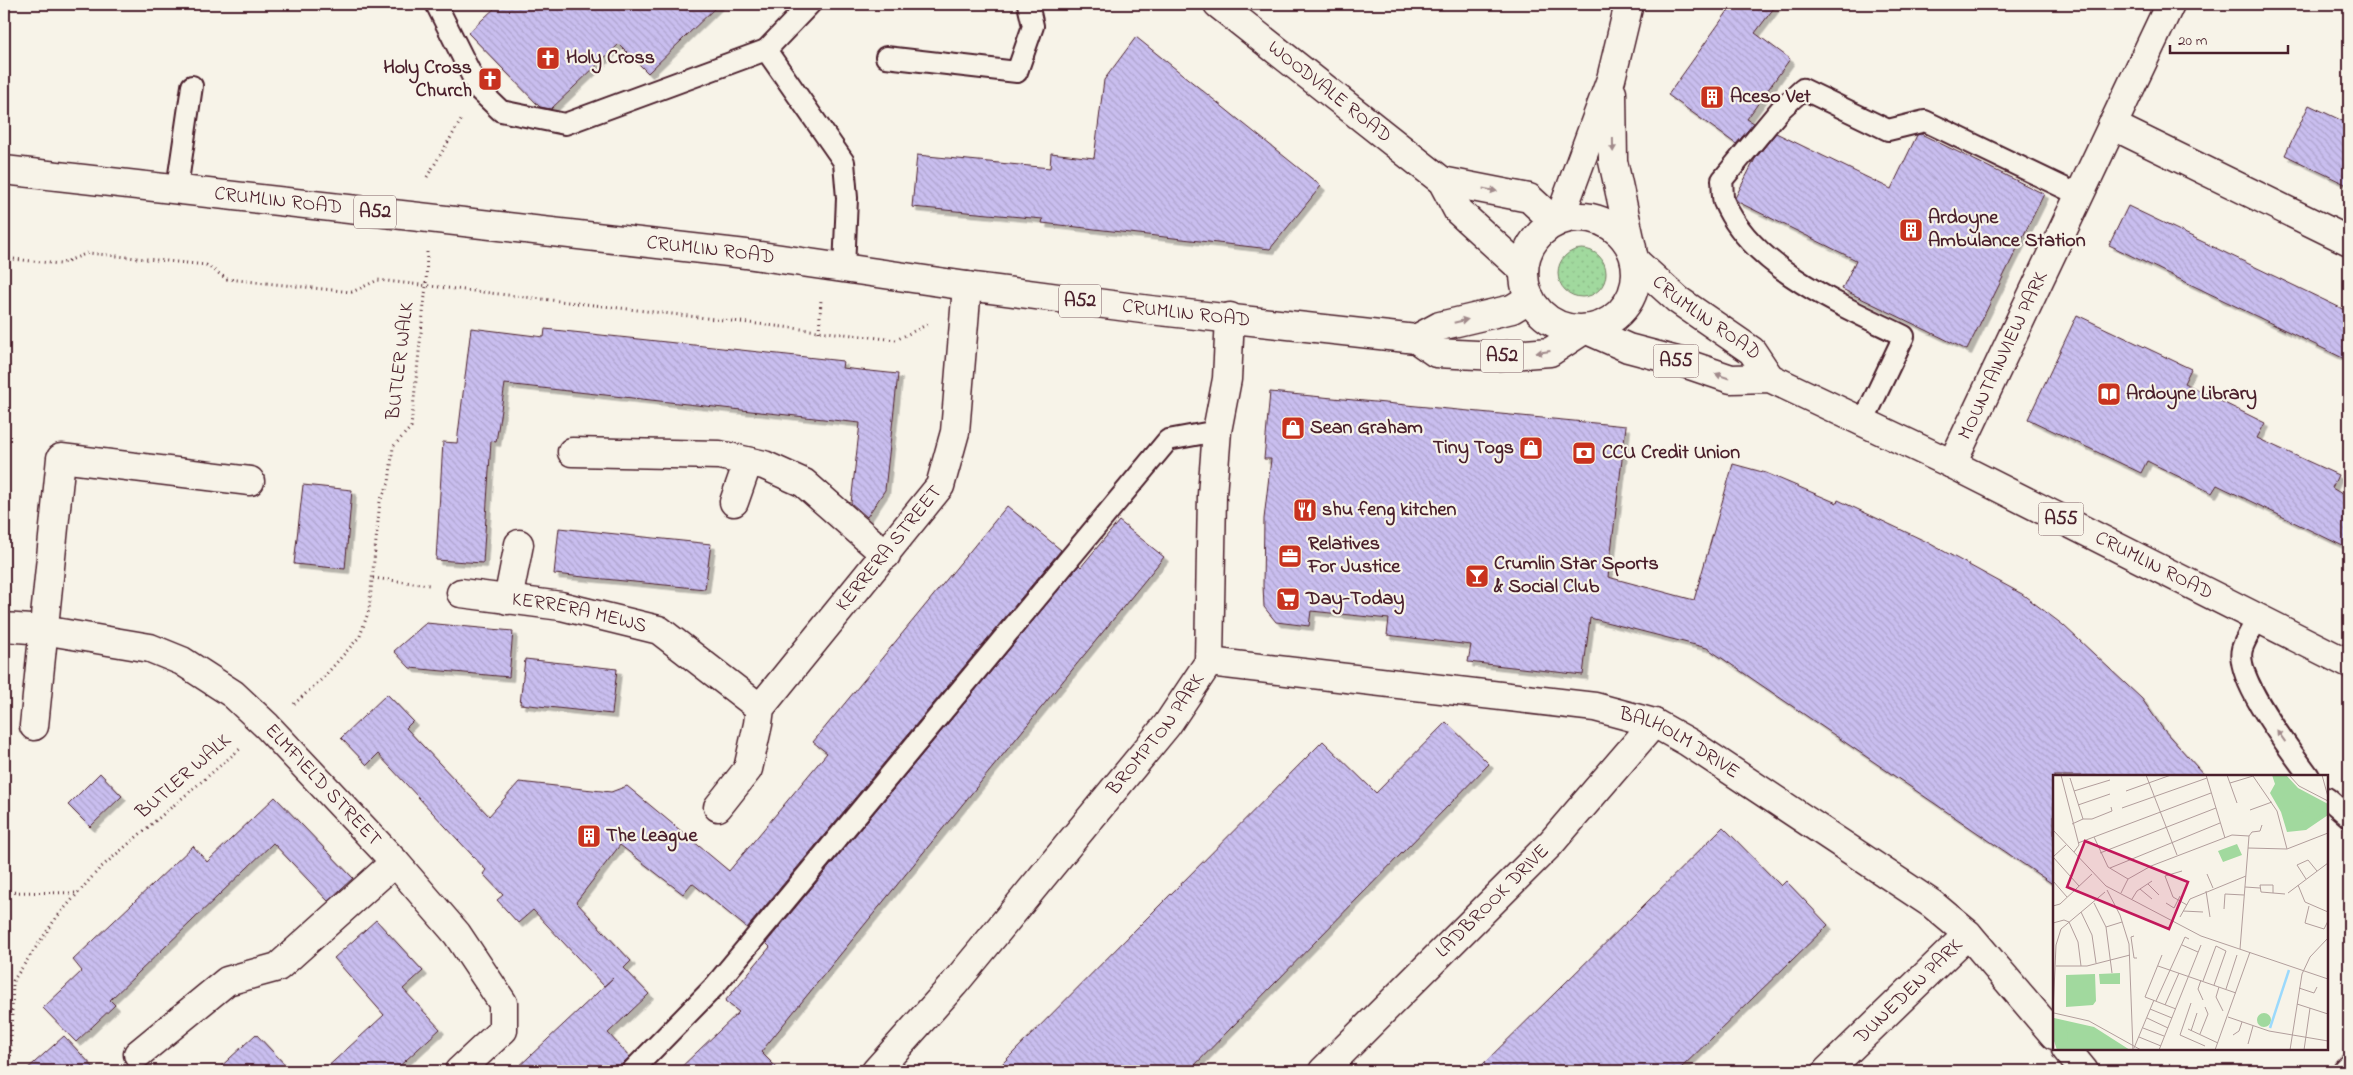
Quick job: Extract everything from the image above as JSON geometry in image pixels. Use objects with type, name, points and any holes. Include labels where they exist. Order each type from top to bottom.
[{"type":"main road","name":"WOODVALE ROAD","points":[[1218,4],[1442,181],[1458,211],[1524,271]]},
{"type":"main road","name":"A55","points":[[1557,221],[1611,79],[1629,4]]},
{"type":"main road","name":"MOUNTAINVIEW PARK","points":[[1952,464],[2170,4]]},
{"type":"main road","name":"A55","points":[[1611,79],[1613,161],[1635,257],[1635,286],[1626,307],[1614,318],[1600,326],[1585,329],[1568,328],[1553,322],[1540,312],[1530,298],[1525,285],[1526,256],[1533,242],[1542,231],[1557,221],[1576,216],[1594,218],[1610,224],[1624,236],[1635,257]]},
{"type":"main road","points":[[2112,125],[2349,241]]},
{"type":"main road","name":"CRUMLIN ROAD","points":[[4,170],[746,254],[844,269],[966,295],[1230,317],[1416,339],[1436,353],[1498,356],[1550,352],[1585,329],[1628,348],[1682,362],[1731,379],[1770,378],[1952,464],[2349,664]]},
{"type":"main road","name":"WOODVALE ROAD","points":[[1442,181],[1529,198],[1557,221]]},
{"type":"main road","name":"CRUMLIN ROAD","points":[[1635,257],[1678,300],[1752,351],[1770,378]]},
{"type":"main road","name":"KERRERA STREET","points":[[759,716],[940,486],[954,432],[966,295]]},
{"type":"main road","name":"A52","points":[[1416,339],[1440,326],[1512,309],[1530,298]]},
{"type":"main road","name":"BROMPTON PARK","points":[[876,1071],[954,984],[1167,725],[1209,662],[1212,495],[1217,431],[1227,379],[1230,317]]},
{"type":"main road","points":[[572,452],[720,456],[764,465],[804,484],[886,555]]},
{"type":"main road","points":[[34,726],[61,458],[250,481]]},
{"type":"main road","points":[[734,502],[748,462]]},
{"type":"main road","points":[[508,600],[519,544]]},
{"type":"main road","name":"KERRERA MEWS","points":[[461,593],[561,606],[659,630],[713,671],[759,716]]},
{"type":"main road","name":"ELMFIELD STREET","points":[[4,627],[43,630],[150,648],[182,661],[233,694],[267,726],[395,862],[457,934],[503,1002],[503,1030],[459,1071]]},
{"type":"main road","name":"BALHOLM DRIVE","points":[[1209,662],[1595,707],[1654,724],[1731,770],[1932,904],[1968,934],[2053,1034]]},
{"type":"main road","points":[[718,806],[748,769],[759,716]]},
{"type":"main road","name":"LADBROOK DRIVE","points":[[1323,1071],[1550,843],[1654,724]]},
{"type":"main road","points":[[138,1054],[228,981],[278,967],[395,862]]},
{"type":"main road","name":"DUNEDEN PARK","points":[[1827,1071],[1968,934]]},
{"type":"main road","points":[[2067,1050],[2084,1071]]},
{"type":"lane","points":[[436,4],[479,90],[501,111],[565,124],[766,50],[810,4]]},
{"type":"lane","points":[[886,56],[1017,72],[1033,26],[1028,4]]},
{"type":"lane","points":[[766,50],[844,162],[847,198],[844,269]]},
{"type":"lane","points":[[176,188],[192,86]]},
{"type":"lane","points":[[1863,422],[1904,336],[1812,291],[1748,241],[1724,201],[1722,180],[1780,110],[1803,89],[1888,130],[1925,121],[2079,195]]},
{"type":"lane","points":[[632,1071],[713,988],[1168,440],[1217,431]]},
{"type":"lane","points":[[2258,618],[2242,651],[2247,682],[2263,710],[2308,775]]},
{"type":"lane","points":[[2328,799],[2349,817]]},
{"type":"path","points":[[427,177],[479,90]]},
{"type":"path","name":"BUTLER WALK","points":[[10,1071],[13,981],[56,918],[100,869],[322,679],[360,636],[369,610],[380,500],[389,484],[393,447],[411,428],[426,286],[427,219]]},
{"type":"path","points":[[4,258],[60,264],[88,253],[206,265],[227,279],[352,292],[378,280],[896,340],[966,295]]},
{"type":"path","points":[[373,578],[432,585],[461,593]]},
{"type":"path","points":[[4,892],[79,892]]},
{"type":"green space","points":[[1582,249],[1591,251],[1599,256],[1604,264],[1606,273],[1604,282],[1599,290],[1591,295],[1582,297],[1573,295],[1565,290],[1560,282],[1558,273],[1560,264],[1565,256],[1573,251]]},
{"type":"building","name":"Holy Cross","points":[[499,4],[719,4],[648,73],[619,44],[551,109],[540,107],[468,33]]},
{"type":"building","points":[[1733,4],[1777,4],[1755,33],[1790,59],[1747,119],[1754,123],[1736,144],[1668,95]]},
{"type":"building","points":[[1136,37],[1321,186],[1270,249],[1042,223],[1043,219],[912,207],[917,155],[1050,168],[1051,153],[1094,158],[1104,80]]},
{"type":"building","points":[[2309,105],[2349,124],[2349,186],[2285,155]]},
{"type":"building","name":"Ardoyne Ambulance Station","points":[[1776,133],[1891,189],[1917,135],[1921,134],[2044,194],[1967,350],[1842,289],[1856,260],[1738,202],[1735,198],[1755,159]]},
{"type":"building","points":[[2128,206],[2349,312],[2349,361],[2109,245]]},
{"type":"building","points":[[2077,315],[2191,369],[2184,383],[2265,423],[2257,438],[2338,475],[2332,488],[2349,498],[2349,549],[2217,485],[2212,493],[2147,461],[2141,473],[2028,419]]},
{"type":"building","points":[[471,328],[544,337],[545,329],[843,361],[842,368],[898,374],[885,490],[867,517],[851,503],[860,423],[505,384],[496,442],[491,441],[483,563],[436,560],[443,442],[457,443]]},
{"type":"building","points":[[1270,392],[1626,426],[1608,577],[1694,600],[1733,464],[1766,473],[1837,503],[1838,500],[1925,541],[2022,594],[2063,625],[2142,699],[2163,729],[2204,775],[2053,775],[2053,884],[1707,648],[1590,618],[1583,675],[1468,662],[1471,645],[1387,635],[1389,619],[1311,611],[1309,626],[1276,622],[1264,607],[1264,519],[1271,459],[1264,459]]},
{"type":"building","points":[[303,485],[352,490],[345,569],[294,564]]},
{"type":"building","points":[[1007,506],[1061,550],[747,928],[692,883],[683,894],[620,845],[576,902],[631,961],[624,968],[649,994],[608,1033],[630,1057],[623,1063],[620,1071],[514,1071],[613,978],[604,986],[533,910],[518,923],[497,900],[503,895],[483,874],[486,870],[378,754],[367,765],[341,738],[387,694],[413,721],[406,728],[489,816],[519,782],[611,792],[627,786],[729,871],[827,753],[813,742]]},
{"type":"building","points":[[1119,521],[1164,557],[761,1052],[780,1071],[677,1071],[739,1012],[725,1001],[770,947],[766,943],[1079,565],[1081,567]]},
{"type":"building","points":[[559,528],[711,544],[705,589],[554,574]]},
{"type":"building","points":[[426,623],[513,631],[509,677],[410,668],[394,651]]},
{"type":"building","points":[[525,659],[617,669],[612,714],[520,704]]},
{"type":"building","points":[[1446,722],[1489,764],[1189,1071],[995,1071],[1323,741],[1376,793]]},
{"type":"building","points":[[100,773],[122,796],[90,827],[68,805]]},
{"type":"building","points":[[275,797],[353,878],[328,901],[273,843],[110,1000],[115,1005],[76,1042],[43,1008],[82,971],[73,960],[193,846],[207,862]]},
{"type":"building","points":[[1723,827],[1781,886],[1786,881],[1828,925],[1678,1071],[1476,1071]]},
{"type":"building","points":[[376,920],[423,971],[403,989],[440,1029],[394,1071],[323,1071],[384,1015],[334,958]]},
{"type":"building","points":[[256,1034],[291,1071],[216,1071]]},
{"type":"building","points":[[64,1036],[97,1071],[25,1071]]},
{"type":"place","name":"Holy Cross","points":[[548,58]]},
{"type":"place","name":"Holy Cross Church","points":[[490,79]]},
{"type":"place","name":"Aceso Vet","points":[[1712,97]]},
{"type":"place","name":"Ardoyne Ambulance Station","points":[[1911,230]]},
{"type":"place","name":"Ardoyne Library","points":[[2109,394]]},
{"type":"place","name":"Sean Graham","points":[[1293,428]]},
{"type":"place","name":"Tiny Togs","points":[[1531,448]]},
{"type":"place","name":"CCU Credit Union","points":[[1584,453]]},
{"type":"place","name":"shu feng kitchen","points":[[1305,510]]},
{"type":"place","name":"Relatives For Justice","points":[[1290,556]]},
{"type":"place","name":"Crumlin Star Sports & Social Club","points":[[1477,576]]},
{"type":"place","name":"Day-Today","points":[[1288,599]]},
{"type":"place","name":"The League","points":[[589,836]]}]
